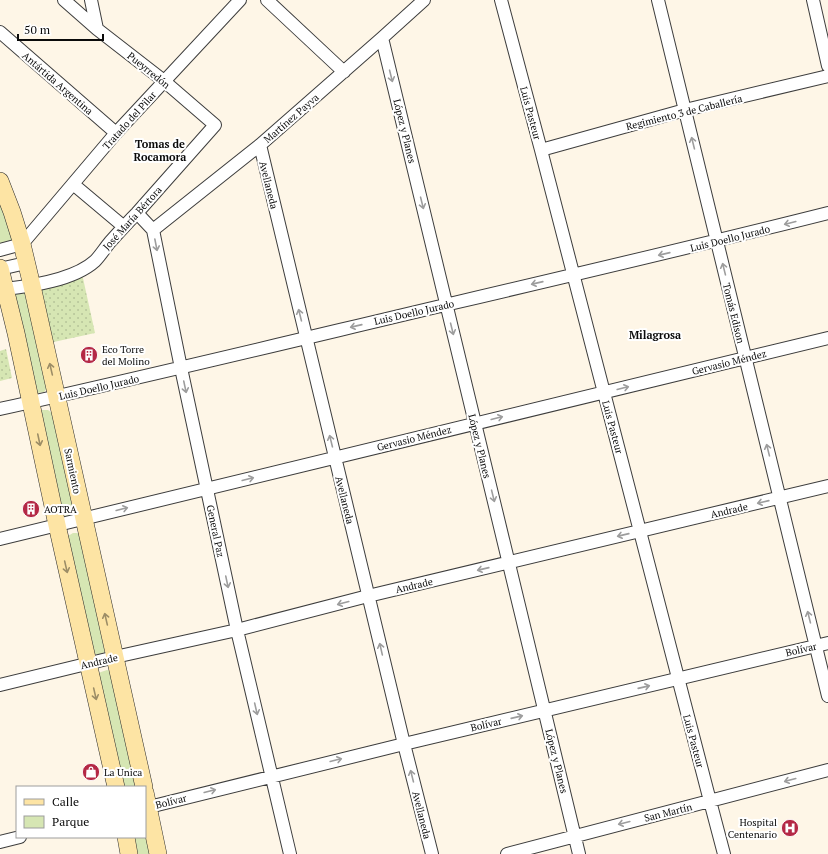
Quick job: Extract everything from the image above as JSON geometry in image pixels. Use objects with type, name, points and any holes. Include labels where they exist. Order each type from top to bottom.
[{"type":"main road","name":"Sarmiento","points":[[0,181],[22,244],[32,286],[144,786]]},
{"type":"main road","points":[[0,268],[16,333],[56,525],[116,786]]},
{"type":"main road","points":[[146,802],[158,854]]},
{"type":"main road","points":[[126,838],[130,854]]},
{"type":"street","name":"Pueyrredón","points":[[64,0],[97,29],[164,81],[216,125]]},
{"type":"street","points":[[91,0],[97,29]]},
{"type":"street","name":"Tratado del Pilar","points":[[22,244],[116,133],[240,0]]},
{"type":"street","points":[[267,0],[344,72]]},
{"type":"street","name":"Martínez Payva","points":[[153,230],[260,145],[424,0]]},
{"type":"street","name":"Luis Pasteur","points":[[501,0],[724,854]]},
{"type":"street","name":"Tomás Edison","points":[[658,0],[828,696]]},
{"type":"street","points":[[813,0],[828,66]]},
{"type":"street","name":"Antártida Argentina","points":[[0,32],[116,133]]},
{"type":"street","name":"López y Planes","points":[[382,38],[579,854]]},
{"type":"street","name":"Regimiento 3 de Caballería","points":[[541,150],[685,110],[828,76]]},
{"type":"street","name":"José María Bértora","points":[[6,289],[32,286],[85,269],[95,260],[123,226],[137,213],[216,125]]},
{"type":"street","name":"Avellaneda","points":[[260,145],[368,596],[432,854]]},
{"type":"street","points":[[73,184],[123,226]]},
{"type":"street","points":[[137,213],[153,230]]},
{"type":"street","name":"Luis Doello Jurado","points":[[0,409],[181,368],[574,275],[828,213]]},
{"type":"street","name":"General Paz","points":[[153,230],[206,489],[290,854]]},
{"type":"street","points":[[0,250],[22,244]]},
{"type":"street","points":[[0,268],[26,263]]},
{"type":"street","name":"Gervasio Méndez","points":[[0,539],[828,338]]},
{"type":"street","name":"Andrade","points":[[0,685],[115,657],[238,630],[368,596],[828,486]]},
{"type":"street","name":"Bolívar","points":[[146,802],[272,776],[828,643]]},
{"type":"street","name":"San Martín","points":[[507,854],[828,770]]},
{"type":"street","points":[[0,842],[16,838]]},
{"type":"green space","points":[[0,201],[12,240],[11,242],[1,244],[0,243]]},
{"type":"green space","points":[[81,269],[95,333],[49,343],[37,292]]},
{"type":"green space","points":[[16,292],[24,292],[26,294],[47,388],[44,392],[36,392],[14,296]]},
{"type":"green space","points":[[6,349],[12,378],[0,381],[0,351]]},
{"type":"green space","points":[[42,410],[48,410],[52,413],[74,512],[69,516],[63,515],[40,412]]},
{"type":"green space","points":[[73,533],[80,534],[105,652],[100,654],[94,654],[68,536]]},
{"type":"green space","points":[[107,670],[110,671],[139,786],[121,786],[99,673]]},
{"type":"green space","points":[[146,824],[153,854],[135,854],[131,838],[146,838]]},
{"type":"place","name":"Eco Torre del Molino","points":[[89,355]]},
{"type":"place","name":"AOTRA","points":[[31,509]]},
{"type":"place","name":"La Unica","points":[[91,772]]},
{"type":"place","name":"Hospital Centenario","points":[[790,828]]},
{"type":"district","name":"Tomas de Rocamora","points":[[160,150]]},
{"type":"district","name":"Milagrosa","points":[[655,335]]}]
